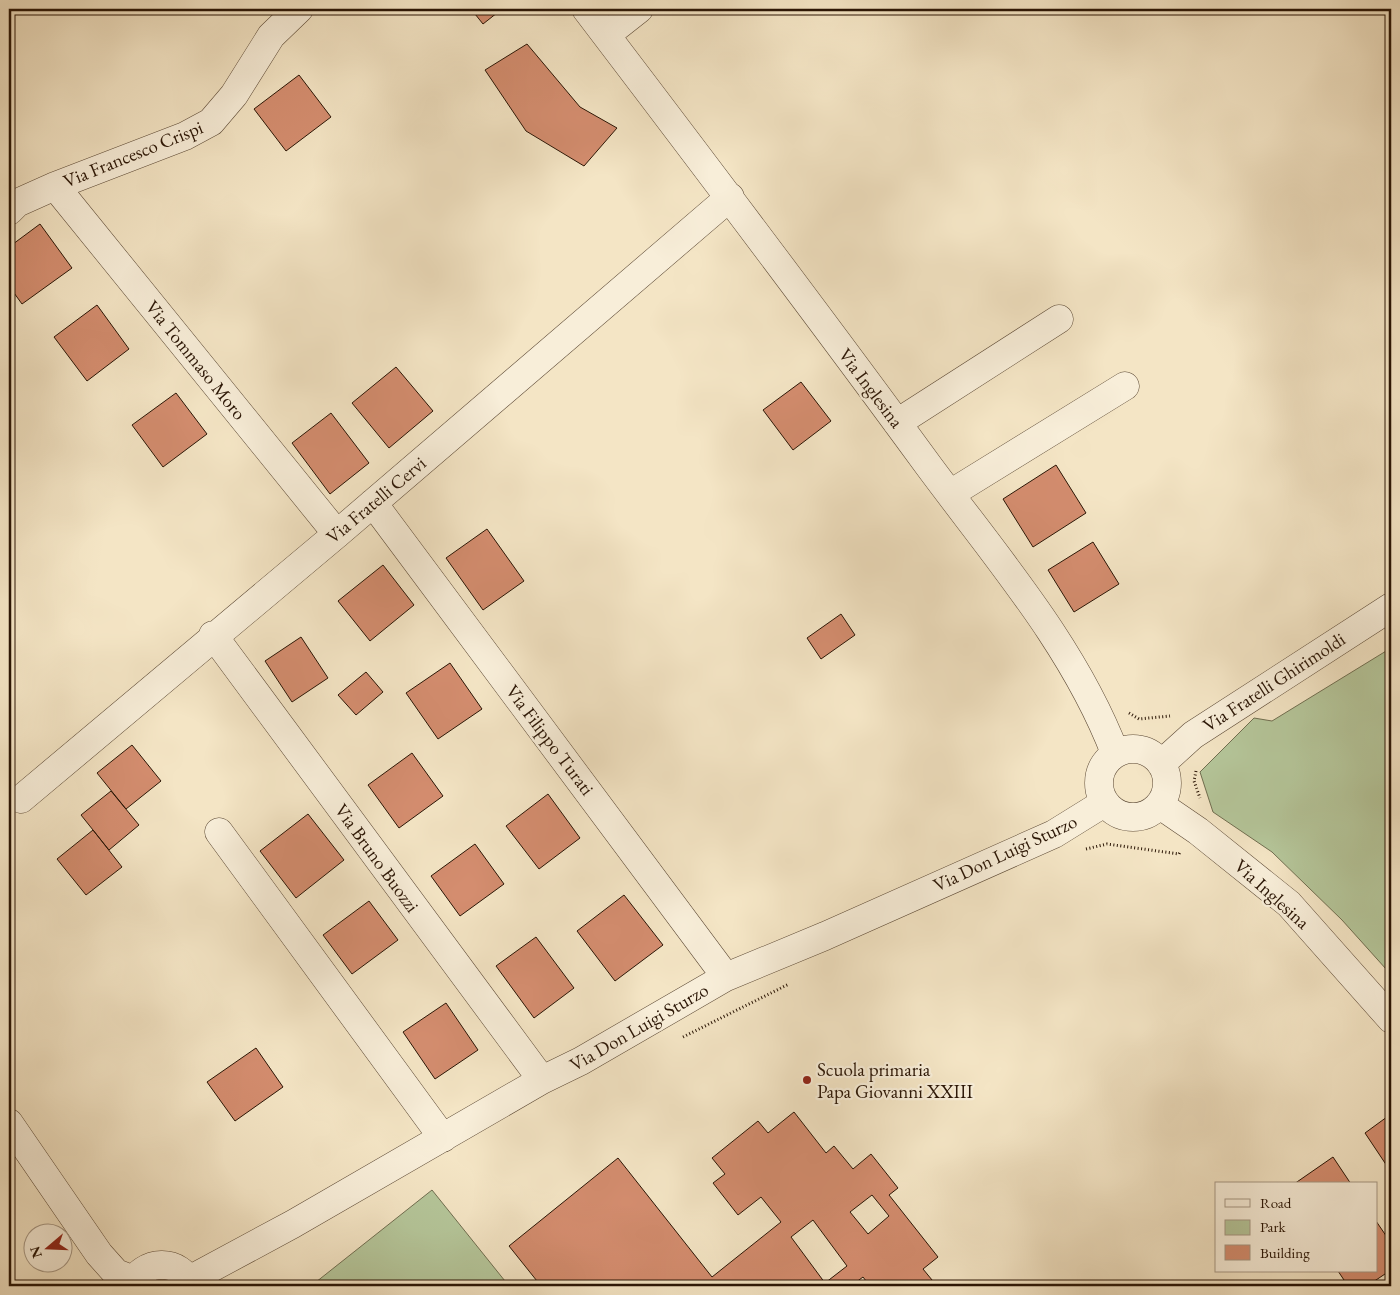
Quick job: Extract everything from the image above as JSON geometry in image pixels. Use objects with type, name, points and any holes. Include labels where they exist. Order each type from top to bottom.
[{"type":"street","name":"Via Francesco Crispi","points":[[9,211],[17,203],[55,186],[185,136],[211,122],[234,95],[271,36],[298,9]]},
{"type":"street","name":"Via Inglesina","points":[[586,9],[730,197],[1053,634],[1101,716],[1115,753]]},
{"type":"street","points":[[606,35],[639,9]]},
{"type":"street","name":"Via Tommaso Moro","points":[[55,186],[337,534]]},
{"type":"street","name":"Via Fratelli Cervi","points":[[21,799],[213,635],[337,534],[730,197]]},
{"type":"street","points":[[897,423],[1059,319]]},
{"type":"street","points":[[950,494],[1125,386]]},
{"type":"street","name":"Via Filippo Turati","points":[[373,503],[726,977]]},
{"type":"street","name":"Via Fratelli Ghirimoldi","points":[[1161,764],[1193,734],[1391,607]]},
{"type":"street","name":"Via Bruno Buozzi","points":[[213,635],[542,1080]]},
{"type":"street","points":[[1130,749],[1142,750],[1153,755],[1161,764],[1168,782],[1166,794],[1160,805],[1147,815],[1136,818],[1124,817],[1113,812],[1104,803],[1098,783],[1100,771],[1106,761],[1115,753],[1130,749]]},
{"type":"street","name":"Via Don Luigi Sturzo","points":[[190,1283],[542,1080],[581,1061],[726,977],[824,936],[1054,834],[1104,803]]},
{"type":"street","name":"Via Inglesina","points":[[1160,805],[1198,831],[1288,904],[1391,1019]]},
{"type":"street","points":[[219,832],[443,1138]]},
{"type":"street","points":[[9,1124],[99,1254],[116,1273],[133,1283],[140,1273],[157,1264],[176,1267],[190,1283]]},
{"type":"path","points":[[1080,852],[1107,844],[1179,854],[1198,831]]},
{"type":"path","points":[[674,1041],[796,980]]},
{"type":"green space","points":[[1391,648],[1391,965],[1386,969],[1342,920],[1272,852],[1213,812],[1200,772],[1254,718],[1272,721]]},
{"type":"green space","points":[[432,1190],[509,1286],[311,1286]]},
{"type":"building","points":[[471,9],[502,9],[483,24]]},
{"type":"building","points":[[527,44],[580,107],[617,128],[584,166],[526,131],[485,70]]},
{"type":"building","points":[[299,75],[331,117],[286,151],[254,109]]},
{"type":"building","points":[[40,224],[72,268],[22,304],[9,286],[9,260],[12,258],[9,254],[9,247]]},
{"type":"building","points":[[97,305],[129,349],[87,381],[54,337]]},
{"type":"building","points":[[396,367],[433,411],[389,448],[352,403]]},
{"type":"building","points":[[801,382],[831,421],[793,450],[763,410]]},
{"type":"building","points":[[176,393],[207,434],[163,467],[132,425]]},
{"type":"building","points":[[331,413],[369,463],[330,494],[292,443]]},
{"type":"building","points":[[1056,465],[1086,513],[1033,547],[1003,499]]},
{"type":"building","points":[[487,529],[524,581],[483,610],[446,558]]},
{"type":"building","points":[[1093,542],[1119,584],[1074,612],[1048,570]]},
{"type":"building","points":[[383,565],[414,605],[370,641],[338,601]]},
{"type":"building","points":[[841,614],[855,635],[821,659],[807,638]]},
{"type":"building","points":[[301,637],[328,678],[292,702],[265,661]]},
{"type":"building","points":[[450,663],[482,709],[438,739],[406,693]]},
{"type":"building","points":[[366,672],[383,692],[356,715],[338,695]]},
{"type":"building","points":[[132,745],[161,781],[126,809],[97,773]]},
{"type":"building","points":[[412,753],[443,796],[399,828],[368,785]]},
{"type":"building","points":[[111,791],[139,825],[109,850],[81,815]]},
{"type":"building","points":[[548,794],[580,838],[539,869],[506,826]]},
{"type":"building","points":[[308,814],[344,860],[296,898],[260,851]]},
{"type":"building","points":[[93,830],[122,867],[86,895],[57,859]]},
{"type":"building","points":[[475,844],[504,884],[460,916],[431,876]]},
{"type":"building","points":[[624,895],[663,945],[615,981],[577,931]]},
{"type":"building","points":[[369,901],[398,940],[352,974],[323,935]]},
{"type":"building","points":[[536,937],[574,988],[534,1018],[496,966]]},
{"type":"building","points":[[446,1003],[478,1050],[435,1079],[403,1032]]},
{"type":"building","points":[[256,1048],[283,1087],[235,1121],[207,1082]]},
{"type":"building","points":[[794,1112],[826,1153],[834,1146],[853,1169],[871,1154],[898,1188],[889,1195],[938,1257],[923,1269],[937,1286],[870,1286],[863,1277],[851,1286],[541,1286],[509,1246],[618,1158],[712,1277],[781,1222],[761,1197],[738,1215],[713,1183],[725,1174],[712,1158],[758,1121],[768,1133]],"holes":[[[872,1195],[889,1216],[868,1234],[850,1212]],[[813,1220],[847,1266],[825,1283],[791,1237]]]},
{"type":"building","points":[[1391,1114],[1391,1172],[1365,1133]]},
{"type":"building","points":[[1333,1157],[1350,1182],[1297,1182]]},
{"type":"building","points":[[1378,1224],[1391,1243],[1391,1270],[1367,1286],[1348,1286],[1339,1272],[1378,1272]]},
{"type":"place","name":"Scuola primaria Papa Giovanni XXIII","points":[[807,1080]]}]
